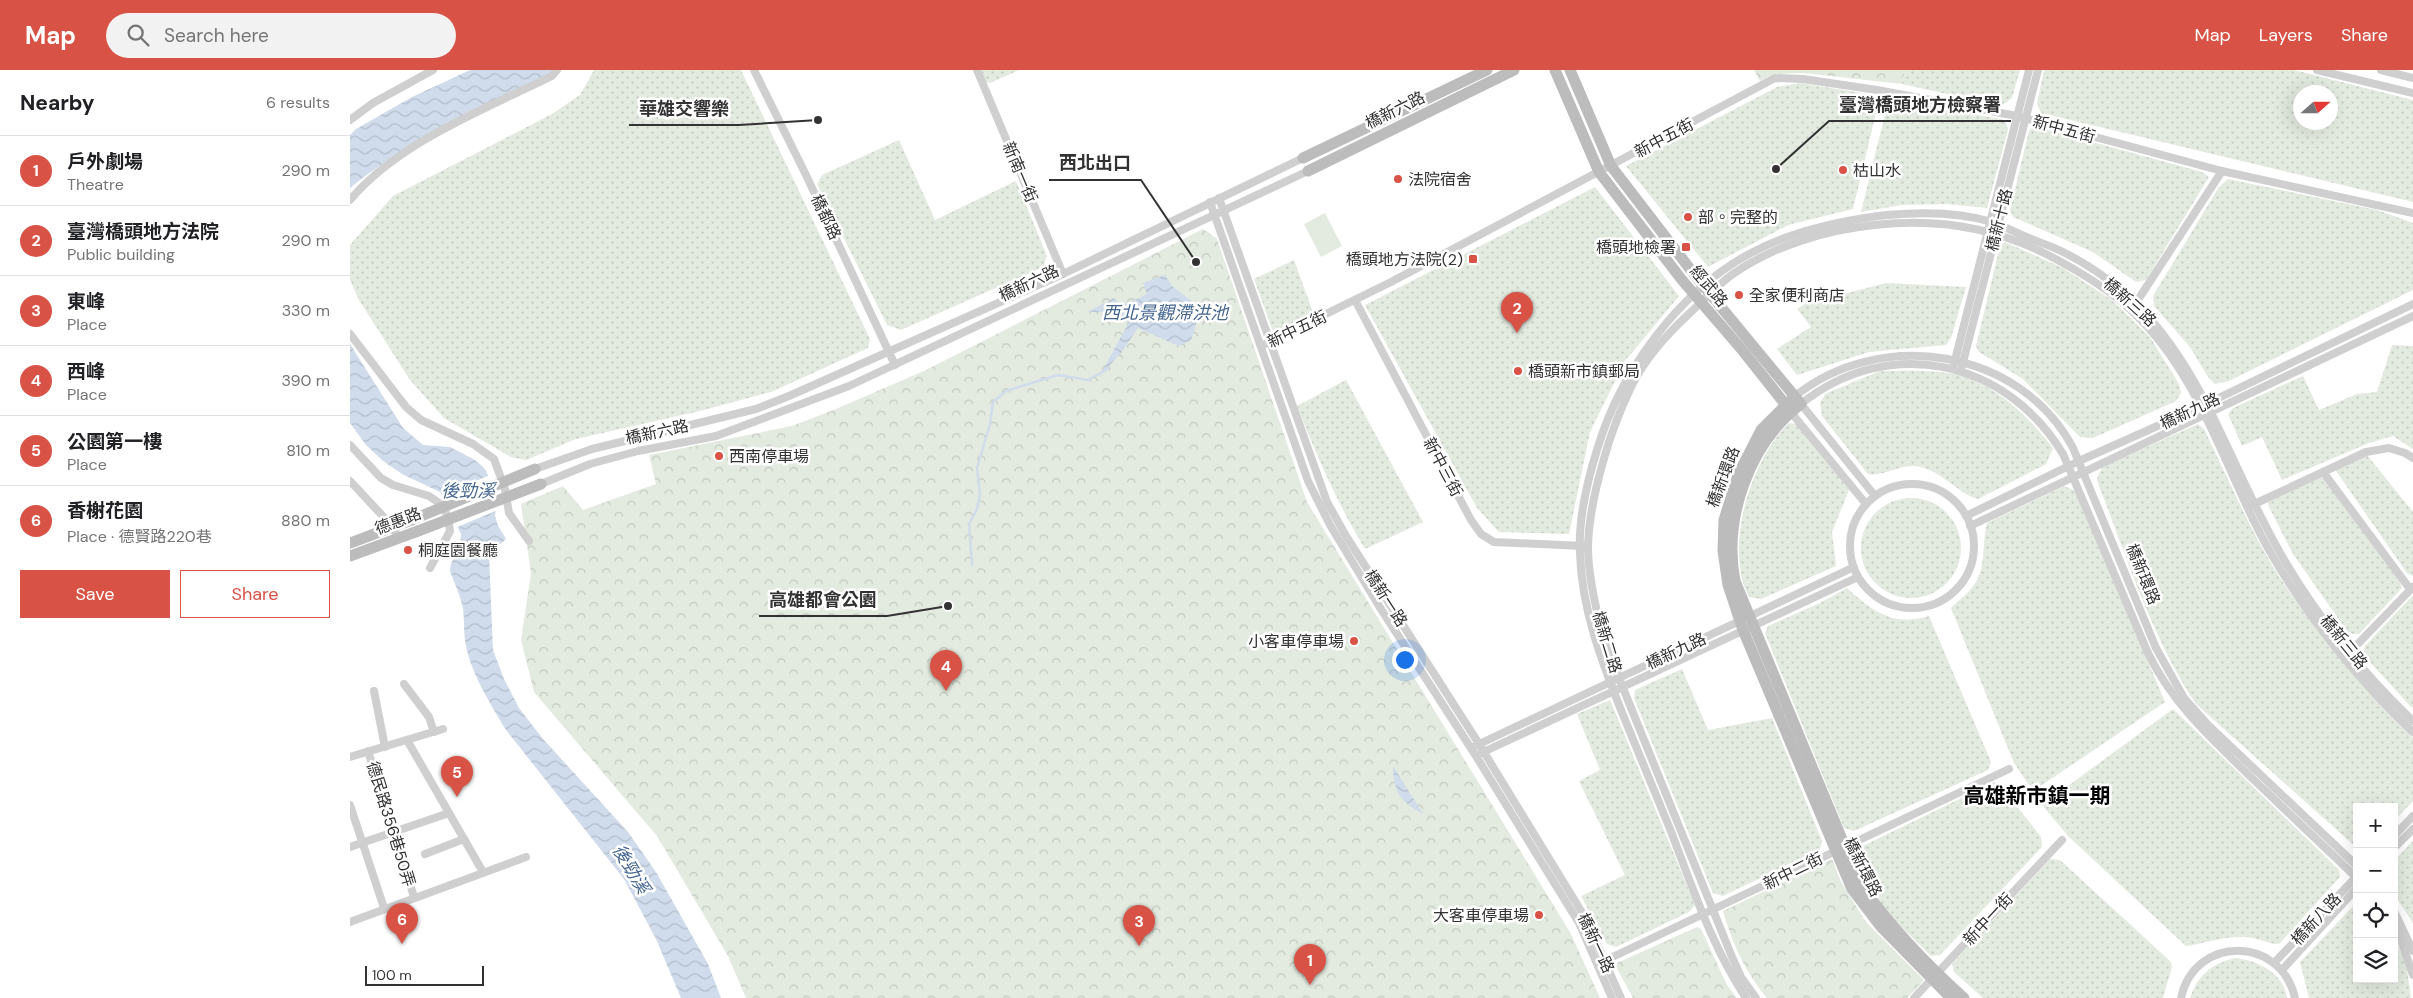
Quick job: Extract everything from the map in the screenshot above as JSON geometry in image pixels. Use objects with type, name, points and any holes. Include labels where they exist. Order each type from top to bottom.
[{"type":"street","points":[[350,120],[373,102],[434,70]]},
{"type":"street","points":[[350,200],[364,184],[408,152],[443,130],[552,76],[557,70]]},
{"type":"street","name":"橋都路","points":[[754,70],[890,353],[894,365]]},
{"type":"street","name":"新南一街","points":[[977,70],[1063,274]]},
{"type":"street","name":"橋新六路","points":[[535,469],[592,449],[756,409],[890,353],[1063,274],[1487,70]]},
{"type":"street","name":"橋新六路","points":[[541,484],[590,464],[716,436],[849,386],[1308,171],[1514,70]]},
{"type":"street","name":"經武路","points":[[1555,70],[1599,172],[1697,299],[1743,351],[1866,504]]},
{"type":"street","name":"經武路","points":[[1570,70],[1612,166],[1707,291],[1875,496]]},
{"type":"street","name":"橋新十路","points":[[1957,369],[1992,232],[1990,222],[2029,70]]},
{"type":"street","name":"橋新十路","points":[[1992,232],[1998,225],[2038,70]]},
{"type":"street","points":[[2317,70],[2413,93]]},
{"type":"street","points":[[2381,70],[2413,78]]},
{"type":"street","name":"新中五街","points":[[1265,345],[1612,166],[1776,78],[1803,79],[1877,90],[2017,116],[2222,171],[2413,213]]},
{"type":"street","points":[[2134,307],[2222,171]]},
{"type":"street","name":"橋新一路","points":[[1218,198],[1219,212],[1265,345],[1308,481],[1320,507],[1379,606],[1471,747],[1579,923],[1612,998]]},
{"type":"street","name":"橋新一路","points":[[1210,202],[1219,212]]},
{"type":"street","name":"橋新三路","points":[[1707,291],[1725,268],[1754,251],[1827,225],[1899,214],[1944,214],[1990,222],[2066,253],[2099,274],[2134,307],[2158,326],[2185,364],[2208,403],[2208,414]]},
{"type":"street","name":"橋新三路","points":[[1707,291],[1760,258],[1799,242],[1848,228],[1899,222],[1944,224],[1992,232],[2047,254],[2134,307],[2178,368],[2200,406],[2208,414],[2251,506],[2285,563],[2348,655],[2395,716],[2413,732]]},
{"type":"street","name":"橋新二路","points":[[1707,291],[1642,352],[1616,401],[1603,429],[1591,471],[1580,545],[1586,606],[1596,646],[1704,914],[1734,980],[1746,998]]},
{"type":"street","name":"橋新二路","points":[[1697,299],[1649,359],[1633,384],[1611,433],[1599,475],[1589,546],[1595,603],[1601,628],[1618,678],[1739,972],[1756,998]]},
{"type":"street","name":"新中三街","points":[[1355,300],[1471,520],[1481,534],[1494,542],[1589,546]]},
{"type":"street","name":"橋新九路","points":[[1966,516],[2079,461],[2208,403],[2413,304]]},
{"type":"street","points":[[2405,308],[2413,316]]},
{"type":"street","name":"橋新九路","points":[[1970,526],[2413,316]]},
{"type":"street","points":[[350,334],[406,406],[416,416],[473,444],[494,459],[505,489],[509,513],[529,541]]},
{"type":"street","name":"橋新一路","points":[[1265,345],[1327,502],[1586,918],[1621,998]]},
{"type":"street","name":"橋新環路","points":[[1964,998],[1934,976],[1868,912],[1852,889],[1840,849],[1724,568],[1724,520],[1738,475],[1761,430],[1798,401],[1825,376],[1858,362],[1906,355],[1959,360],[2011,383],[2055,421],[2067,436],[2084,471],[2156,648],[2184,698],[2208,725],[2353,862]]},
{"type":"street","name":"橋新環路","points":[[1798,401],[1870,369],[1890,365],[1957,369],[2003,389],[2017,400],[2044,426],[2069,466],[2148,653],[2159,676],[2178,704],[2353,874]]},
{"type":"street","points":[[350,444],[381,478],[393,485],[429,496],[442,505],[448,517],[450,531],[430,568]]},
{"type":"street","points":[[2251,506],[2366,452],[2388,448],[2405,453],[2413,458]]},
{"type":"street","name":"德惠路","points":[[350,543],[535,469]]},
{"type":"street","points":[[2324,472],[2412,588],[2348,655]]},
{"type":"street","points":[[350,480],[393,527],[398,538]]},
{"type":"street","name":"德惠路","points":[[350,556],[541,484]]},
{"type":"street","points":[[1903,485],[1918,485],[1932,488],[1957,504],[1966,516],[1974,543],[1972,560],[1966,577],[1955,591],[1941,601],[1918,608],[1890,604],[1866,588],[1854,567],[1850,541],[1853,527],[1866,504],[1875,496],[1888,489],[1903,485]]},
{"type":"street","name":"橋新九路","points":[[1476,756],[1622,687],[1854,567]]},
{"type":"street","name":"橋新九路","points":[[1471,747],[1618,678],[1858,577]]},
{"type":"street","name":"橋新三路","points":[[2348,655],[2413,720]]},
{"type":"street","points":[[404,684],[428,718],[434,732]]},
{"type":"street","points":[[374,691],[385,747]]},
{"type":"street","points":[[350,757],[443,729]]},
{"type":"street","points":[[407,740],[483,872]]},
{"type":"street","name":"德民路356巷50弄","points":[[368,752],[414,897]]},
{"type":"street","name":"新中二街","points":[[1597,965],[2009,768]]},
{"type":"street","points":[[350,805],[384,908]]},
{"type":"street","points":[[350,847],[449,813]]},
{"type":"street","points":[[2398,832],[2413,816]]},
{"type":"street","points":[[2398,844],[2413,829]]},
{"type":"street","points":[[425,854],[464,839]]},
{"type":"street","name":"新中一街","points":[[1914,998],[2062,840]]},
{"type":"street","points":[[350,922],[526,857]]},
{"type":"street","name":"橋新八路","points":[[2274,963],[2353,880]]},
{"type":"street","name":"橋新八路","points":[[2282,970],[2353,892]]},
{"type":"street","points":[[2398,919],[2413,951]]},
{"type":"street","points":[[2398,936],[2413,975]]},
{"type":"street","points":[[2181,998],[2183,989],[2191,974],[2210,957],[2226,951],[2243,950],[2260,954],[2282,970],[2292,987],[2295,998]]},
{"type":"street","name":"橋新環路","points":[[1934,976],[1951,998]]},
{"type":"green space","points":[[594,70],[741,70],[870,339],[868,348],[771,392],[700,411],[576,439],[526,460],[511,457],[444,418],[410,380],[359,300],[350,280],[350,245],[393,196],[552,114],[580,95]]},
{"type":"green space","points":[[981,70],[1019,70],[990,83],[986,82]]},
{"type":"green space","points":[[1754,70],[1905,70],[1902,84],[1804,73],[1774,74],[1760,81]]},
{"type":"green space","points":[[1905,70],[2020,70],[2012,98],[2001,106],[1902,84]]},
{"type":"green space","points":[[2044,70],[2294,70],[2413,100],[2413,202],[2041,113],[2037,104]]},
{"type":"green space","points":[[1800,83],[1880,96],[1853,209],[1788,225],[1708,267],[1626,166],[1777,87]]},
{"type":"green space","points":[[1889,98],[2005,120],[2008,130],[1987,208],[1947,204],[1902,205],[1861,212]]},
{"type":"green space","points":[[2034,126],[2202,172],[2209,177],[2146,280],[2136,282],[2093,252],[2013,217],[2010,210],[2029,131]]},
{"type":"green space","points":[[899,140],[935,220],[1016,181],[1047,256],[1043,267],[901,330],[887,325],[817,184],[822,175]]},
{"type":"green space","points":[[2228,179],[2377,210],[2413,223],[2413,290],[2229,381],[2215,384],[2208,377],[2190,347],[2154,306],[2153,296],[2219,187]]},
{"type":"green space","points":[[1595,187],[1679,296],[1625,361],[1590,432],[1569,534],[1499,532],[1477,508],[1365,305]]},
{"type":"green space","points":[[1325,213],[1342,246],[1321,257],[1304,224]]},
{"type":"green space","points":[[1203,229],[1217,239],[1307,502],[1571,934],[1600,998],[746,998],[728,956],[657,836],[534,692],[521,640],[531,573],[521,504],[563,486],[583,510],[656,484],[649,455],[792,426],[836,409],[926,370]]},
{"type":"green space","points":[[2005,242],[2063,268],[2112,300],[2150,337],[2179,384],[2181,393],[2176,401],[2093,438],[2080,437],[2023,379],[1979,352],[1976,346],[2000,246]]},
{"type":"green space","points":[[1294,260],[1314,315],[1279,334],[1272,329],[1254,279]]},
{"type":"green space","points":[[1886,283],[1966,287],[1951,338],[1946,345],[1869,352],[1797,375],[1777,349],[1811,327],[1797,309],[1805,304]]},
{"type":"green space","points":[[2392,345],[2413,346],[2413,449],[2393,436],[2369,443],[2282,480],[2262,437],[2242,446],[2228,414],[2233,408],[2303,376],[2319,410],[2357,394],[2377,392]]},
{"type":"green space","points":[[1880,371],[1948,373],[1968,378],[1981,384],[2015,407],[2053,448],[2046,464],[1978,499],[1971,497],[1937,474],[1921,467],[1907,466],[1881,473],[1868,474],[1822,416],[1820,403],[1825,394]]},
{"type":"green space","points":[[1346,380],[1423,522],[1365,549],[1328,479],[1297,406]]},
{"type":"green space","points":[[1789,423],[1800,425],[1849,490],[1832,532],[1836,566],[1761,599],[1749,597],[1742,577],[1739,554],[1740,530],[1745,505],[1763,458],[1775,439]]},
{"type":"green space","points":[[2198,424],[2204,429],[2252,529],[2286,587],[2331,646],[2413,738],[2413,801],[2398,817],[2398,803],[2353,803],[2353,844],[2196,704],[2166,652],[2142,598],[2099,486],[2097,479],[2102,467]]},
{"type":"green space","points":[[2367,455],[2413,512],[2413,576],[2407,573],[2336,471],[2338,467]]},
{"type":"green space","points":[[2319,477],[2324,479],[2400,582],[2402,588],[2359,634],[2347,631],[2293,554],[2268,505],[2268,502]]},
{"type":"green space","points":[[2064,486],[2076,491],[2165,702],[2033,791],[2014,763],[1951,608],[1970,590],[1978,578],[1982,565],[1987,523]]},
{"type":"green space","points":[[1911,498],[1930,502],[1946,513],[1957,529],[1961,548],[1957,567],[1946,583],[1930,594],[1911,598],[1892,594],[1876,583],[1865,567],[1861,548],[1865,529],[1876,513],[1892,502]]},
{"type":"green space","points":[[1847,588],[1865,604],[1884,615],[1905,620],[1929,616],[1991,762],[1988,770],[1854,831],[1844,828],[1765,633],[1768,626],[1818,604]]},
{"type":"green space","points":[[2413,595],[2413,709],[2367,659],[2363,652],[2365,646]]},
{"type":"green space","points":[[1682,669],[1708,730],[1772,718],[1822,841],[1820,849],[1723,896],[1713,893],[1634,698],[1635,690]]},
{"type":"green space","points":[[1610,700],[1695,905],[1689,912],[1616,947],[1607,944],[1581,896],[1625,875],[1579,781],[1600,770],[1577,714]]},
{"type":"green space","points":[[2173,709],[2339,870],[2340,877],[2279,944],[2248,937],[2237,937],[2186,946],[2068,836],[2042,805]]},
{"type":"green space","points":[[1994,782],[2000,785],[2041,837],[2042,847],[1940,955],[1931,956],[1886,912],[1854,854],[1859,848]]},
{"type":"green space","points":[[2413,841],[2413,923],[2398,900],[2398,857]]},
{"type":"green space","points":[[1832,859],[1841,882],[1866,922],[1924,980],[1907,998],[1767,998],[1746,967],[1735,946],[1723,911]]},
{"type":"green space","points":[[2050,859],[2060,860],[2171,962],[2172,967],[2163,998],[1983,998],[1954,972],[1952,964]]},
{"type":"green space","points":[[2353,906],[2353,983],[2398,983],[2398,946],[2406,963],[2411,998],[2309,998],[2300,962]]},
{"type":"green space","points":[[1697,927],[1701,929],[1727,985],[1737,998],[1633,998],[1616,967],[1617,963]]},
{"type":"green space","points":[[2235,958],[2261,965],[2268,969],[2280,981],[2285,989],[2287,998],[2190,998],[2197,983],[2206,972],[2212,967]]},
{"type":"water","points":[[470,70],[553,70],[547,76],[420,140],[350,188],[350,135],[356,129],[412,97]]},
{"type":"water","name":"西北景觀滯洪池","points":[[1165,275],[1173,287],[1194,303],[1197,321],[1191,340],[1179,346],[1138,328],[1121,353],[1099,377],[1129,322],[1104,312],[1087,312],[1114,298],[1122,306],[1147,294],[1143,283]]},
{"type":"water","name":"後勁溪","points":[[350,344],[403,428],[423,445],[450,447],[475,460],[485,469],[493,486],[497,502],[495,515],[498,526],[506,539],[489,554],[493,650],[504,679],[519,708],[543,739],[628,832],[656,872],[708,964],[721,998],[681,998],[656,939],[624,879],[506,730],[488,700],[477,679],[469,657],[465,641],[462,604],[450,571],[460,544],[461,534],[440,492],[402,474],[383,461],[366,445],[350,423]]},
{"type":"water","points":[[1393,766],[1423,814],[1409,805],[1400,795],[1393,775]]},
{"type":"pier","points":[[490,475],[495,485],[499,502],[498,510],[455,528],[440,496]]},
{"type":"waterway","points":[[972,565],[969,524],[977,509],[980,494],[977,468],[990,424],[993,402],[1006,391],[1058,375],[1088,380],[1108,369]]},
{"type":"place","name":"華雄交響樂","points":[[818,120]]},
{"type":"place","name":"臺灣橋頭地方檢察署","points":[[1776,169]]},
{"type":"place","name":"枯山水","points":[[1843,170]]},
{"type":"place","name":"法院宿舍","points":[[1398,179]]},
{"type":"place","name":"部。完整的","points":[[1688,217]]},
{"type":"place","name":"橋頭地檢署","points":[[1686,247]]},
{"type":"place","name":"橋頭地方法院(2)","points":[[1473,259]]},
{"type":"place","name":"西北出口","points":[[1196,262]]},
{"type":"place","name":"全家便利商店","points":[[1739,295]]},
{"type":"place","name":"臺灣橋頭地方法院","points":[[1517,333]]},
{"type":"place","name":"橋頭新市鎮郵局","points":[[1518,371]]},
{"type":"place","name":"西南停車場","points":[[719,456]]},
{"type":"place","name":"桐庭園餐廳","points":[[408,550]]},
{"type":"place","name":"高雄都會公園","points":[[948,606]]},
{"type":"place","name":"小客車停車場","points":[[1354,641]]},
{"type":"place","name":"西峰","points":[[946,691]]},
{"type":"place","name":"公園第一樓","points":[[457,797]]},
{"type":"place","name":"大客車停車場","points":[[1539,915]]},
{"type":"place","name":"香榭花園","points":[[402,944]]},
{"type":"place","name":"東峰","points":[[1139,946]]},
{"type":"place","name":"戶外劇場","points":[[1310,985]]},
{"type":"district","name":"高雄新市鎮一期","points":[[2037,796]]}]
